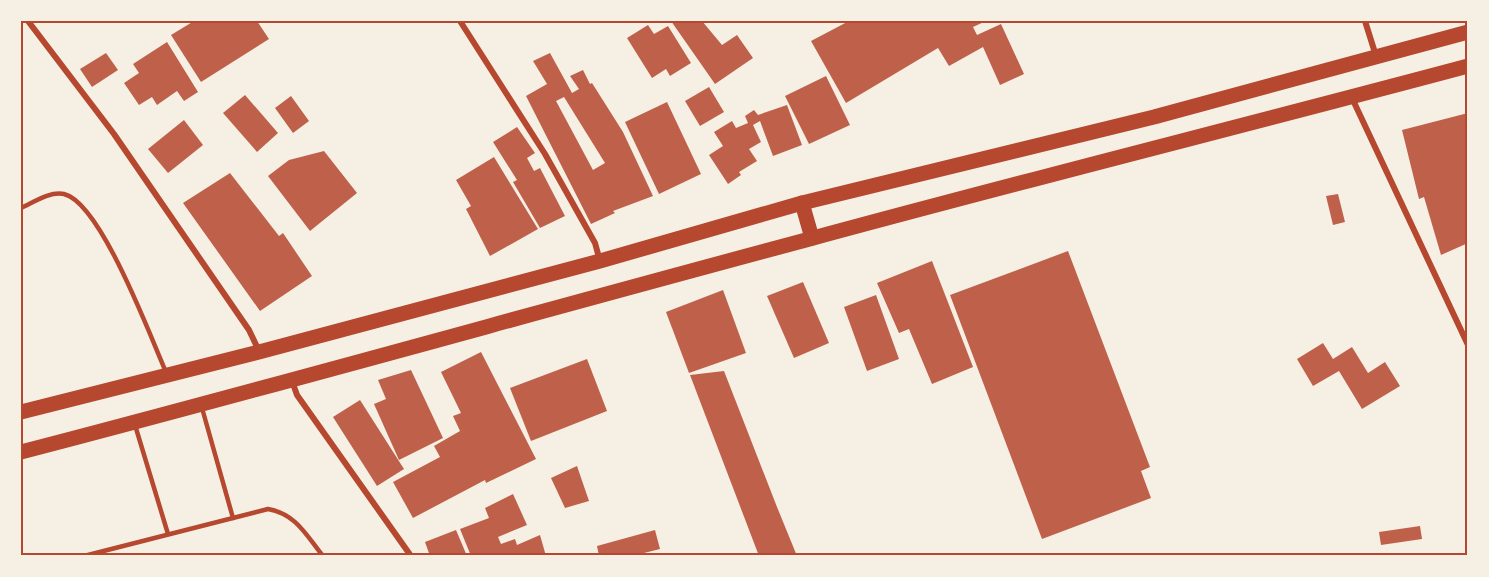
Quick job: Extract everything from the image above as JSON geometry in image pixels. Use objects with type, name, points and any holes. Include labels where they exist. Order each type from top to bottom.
[{"type":"main road","points":[[21,412],[259,352],[600,261],[802,203],[1154,117],[1468,32]]},
{"type":"main road","points":[[21,452],[202,406],[291,379],[812,238],[1468,66]]},
{"type":"main road","points":[[802,203],[812,238]]},
{"type":"street","points":[[28,21],[114,134],[249,330],[259,352]]},
{"type":"street","points":[[460,21],[545,154],[596,243],[600,261]]},
{"type":"street","points":[[1365,21],[1376,56]]},
{"type":"street","points":[[1352,97],[1468,345]]},
{"type":"street","points":[[291,379],[297,395],[411,556]]},
{"type":"lane","points":[[21,208],[58,194],[66,195],[79,202],[100,228],[167,375]]},
{"type":"lane","points":[[202,406],[233,518]]},
{"type":"lane","points":[[134,423],[168,534]]},
{"type":"lane","points":[[84,556],[268,508],[280,511],[292,518],[323,556]]},
{"type":"building","points":[[194,21],[257,21],[269,39],[201,82],[171,35]]},
{"type":"building","points":[[671,21],[702,21],[722,45],[737,35],[753,58],[715,84]]},
{"type":"building","points":[[849,21],[986,21],[973,27],[977,35],[1001,24],[1024,74],[1000,85],[983,47],[949,66],[938,48],[846,103],[811,41]]},
{"type":"building","points":[[648,25],[654,34],[668,26],[691,63],[670,76],[666,69],[652,78],[627,38]]},
{"type":"building","points":[[167,42],[198,92],[184,101],[177,91],[157,105],[152,97],[139,105],[124,83],[139,73],[133,64]]},
{"type":"building","points":[[106,53],[118,70],[92,87],[80,69]]},
{"type":"building","points":[[550,53],[572,93],[579,89],[570,76],[583,70],[623,132],[653,196],[613,211],[615,213],[591,224],[526,96],[547,84],[533,61]],"holes":[[[564,97],[605,163],[593,170],[556,101]]]},
{"type":"building","points":[[826,76],[850,125],[809,144],[785,96]]},
{"type":"building","points":[[709,87],[724,112],[700,126],[685,101]]},
{"type":"building","points":[[245,95],[278,133],[257,152],[223,113]]},
{"type":"building","points":[[291,96],[309,121],[293,133],[275,108]]},
{"type":"building","points":[[667,102],[701,174],[659,194],[625,122]]},
{"type":"building","points":[[787,105],[802,145],[773,156],[760,121],[753,125],[761,142],[749,149],[757,161],[739,172],[741,175],[728,184],[709,155],[723,146],[714,132],[732,121],[736,128],[748,123],[745,116],[754,110],[758,115]]},
{"type":"building","points":[[1468,113],[1468,243],[1441,255],[1424,197],[1419,199],[1402,130]]},
{"type":"building","points":[[184,120],[203,145],[168,173],[148,149]]},
{"type":"building","points":[[517,127],[535,153],[527,158],[534,171],[540,168],[565,216],[540,228],[513,182],[517,180],[493,142]]},
{"type":"building","points":[[324,151],[357,193],[310,231],[268,176],[289,160]]},
{"type":"building","points":[[494,157],[538,229],[490,256],[466,209],[471,206],[456,180]]},
{"type":"building","points":[[230,173],[279,236],[283,233],[312,276],[260,311],[183,203]]},
{"type":"building","points":[[1338,194],[1345,222],[1333,225],[1326,196]]},
{"type":"building","points":[[1068,251],[1150,467],[1141,471],[1151,498],[1042,539],[950,295]]},
{"type":"building","points":[[932,261],[973,367],[932,384],[909,329],[899,333],[877,283]]},
{"type":"building","points":[[803,282],[829,343],[794,358],[767,296]]},
{"type":"building","points":[[723,290],[746,353],[689,373],[666,312]]},
{"type":"building","points":[[876,295],[899,359],[867,371],[844,307]]},
{"type":"building","points":[[1323,343],[1333,359],[1352,347],[1368,373],[1385,362],[1400,386],[1362,409],[1339,371],[1313,386],[1297,359]]},
{"type":"building","points":[[481,352],[536,459],[486,483],[485,480],[413,518],[393,482],[440,457],[434,446],[460,431],[453,416],[461,413],[441,372]]},
{"type":"building","points":[[587,359],[607,411],[531,441],[510,388]]},
{"type":"building","points":[[411,370],[443,438],[399,460],[374,404],[386,399],[378,380]]},
{"type":"building","points":[[724,371],[797,556],[759,556],[690,375]]},
{"type":"building","points":[[360,400],[404,469],[377,486],[333,417]]},
{"type":"building","points":[[577,466],[589,501],[565,508],[551,478]]},
{"type":"building","points":[[513,494],[527,525],[498,537],[501,544],[515,539],[517,545],[540,535],[546,556],[471,556],[460,529],[489,518],[485,508]]},
{"type":"building","points":[[1420,526],[1422,539],[1381,545],[1379,532]]},
{"type":"building","points":[[456,530],[467,556],[430,556],[425,542]]},
{"type":"building","points":[[655,530],[660,549],[632,556],[599,556],[597,546]]}]
